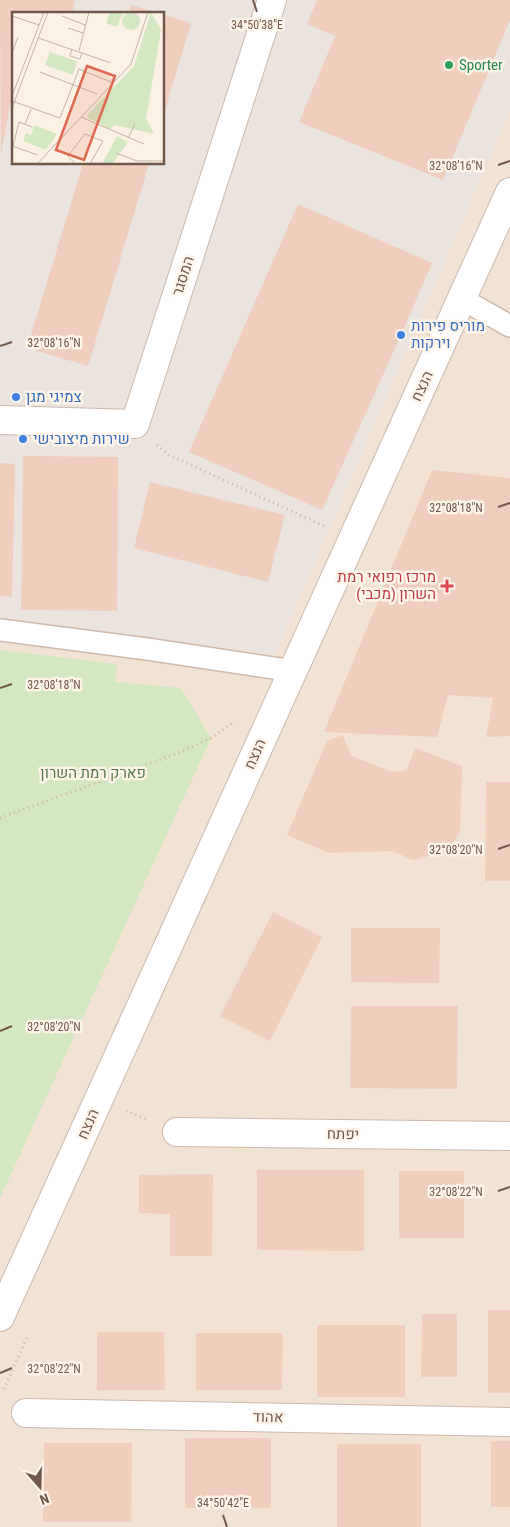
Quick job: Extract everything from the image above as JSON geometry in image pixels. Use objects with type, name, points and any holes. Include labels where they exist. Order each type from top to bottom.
[{"type":"street","name":"המסגר","points":[[135,424],[272,0]]},
{"type":"street","name":"הנצח","points":[[0,1317],[510,192]]},
{"type":"street","points":[[0,420],[135,424]]},
{"type":"street","name":"יפתח","points":[[177,1132],[510,1136]]},
{"type":"street","name":"אהוד","points":[[26,1413],[510,1422]]},
{"type":"lane","points":[[462,298],[510,309]]},
{"type":"lane","points":[[462,298],[510,326]]},
{"type":"lane","points":[[0,630],[294,671]]},
{"type":"path","points":[[135,424],[169,455],[352,538]]},
{"type":"path","points":[[0,818],[178,753],[211,738],[241,717]]},
{"type":"path","points":[[99,1100],[177,1132]]},
{"type":"shaded area","points":[[0,0],[510,0],[510,1527],[0,1527]]},
{"type":"shaded area","points":[[0,0],[510,0],[510,111],[275,654],[0,618]]},
{"type":"green space","name":"פארק רמת השרון","points":[[0,650],[117,664],[115,682],[181,688],[211,738],[0,1198]]},
{"type":"building","points":[[0,0],[75,0],[72,12],[12,12],[12,95],[1,154]]},
{"type":"building","points":[[317,0],[510,0],[510,20],[443,180],[299,122],[335,36],[307,24]]},
{"type":"building","points":[[131,5],[155,12],[129,12]]},
{"type":"building","points":[[165,15],[191,23],[165,111]]},
{"type":"building","points":[[83,165],[149,165],[88,366],[27,348]]},
{"type":"building","points":[[298,204],[432,263],[322,510],[189,452]]},
{"type":"building","points":[[23,456],[118,457],[117,611],[21,610]]},
{"type":"building","points":[[0,463],[15,464],[12,597],[0,596]]},
{"type":"building","name":"מרכז רפואי רמת השרון (מכבי)","points":[[432,470],[510,478],[510,736],[486,737],[493,698],[448,695],[437,737],[324,732]]},
{"type":"building","points":[[150,482],[285,515],[268,582],[134,548]]},
{"type":"building","points":[[343,735],[351,756],[393,772],[407,770],[415,748],[462,766],[460,832],[446,852],[413,860],[392,851],[329,853],[287,835],[327,741]]},
{"type":"building","points":[[486,782],[510,782],[510,881],[485,881]]},
{"type":"building","points":[[273,912],[322,937],[270,1041],[220,1016]]},
{"type":"building","points":[[351,928],[440,928],[439,983],[351,982]]},
{"type":"building","points":[[351,1006],[458,1006],[457,1089],[350,1088]]},
{"type":"building","points":[[257,1170],[364,1170],[364,1251],[257,1250]]},
{"type":"building","points":[[399,1171],[464,1171],[464,1238],[399,1238]]},
{"type":"building","points":[[213,1174],[212,1256],[170,1256],[170,1214],[139,1213],[139,1175]]},
{"type":"building","points":[[488,1310],[510,1310],[510,1393],[488,1393]]},
{"type":"building","points":[[422,1314],[457,1314],[457,1377],[421,1377]]},
{"type":"building","points":[[317,1325],[405,1325],[405,1397],[317,1397]]},
{"type":"building","points":[[97,1332],[164,1332],[165,1390],[97,1390]]},
{"type":"building","points":[[196,1333],[283,1333],[282,1390],[196,1390]]},
{"type":"building","points":[[185,1438],[271,1438],[271,1508],[185,1508]]},
{"type":"building","points":[[491,1441],[510,1441],[510,1507],[491,1507]]},
{"type":"building","points":[[44,1443],[132,1443],[131,1522],[43,1522]]},
{"type":"building","points":[[337,1444],[421,1444],[421,1527],[337,1527]]},
{"type":"place","name":"Sporter","points":[[449,65]]},
{"type":"place","name":"מוריס פירות וירקות","points":[[401,335]]},
{"type":"place","name":"צמיגי מגן","points":[[16,397]]},
{"type":"place","name":"שירות מיצובישי","points":[[23,439]]},
{"type":"place","name":"מרכז רפואי רמת השרון (מכבי)","points":[[447,586]]}]
